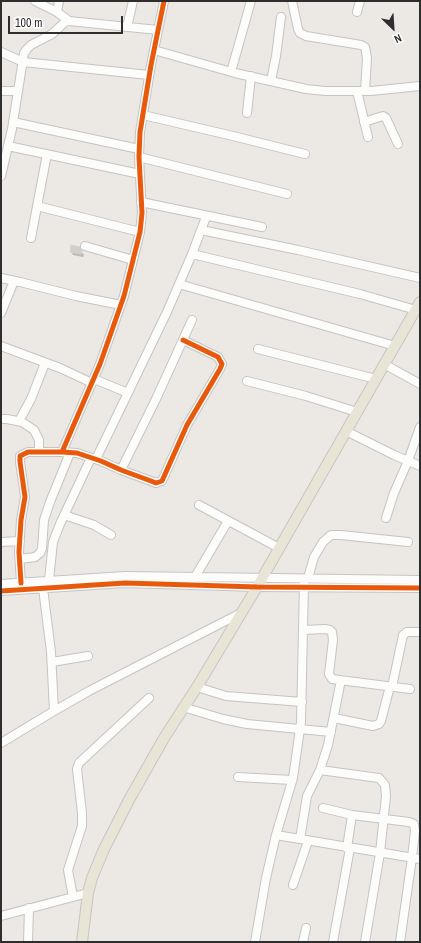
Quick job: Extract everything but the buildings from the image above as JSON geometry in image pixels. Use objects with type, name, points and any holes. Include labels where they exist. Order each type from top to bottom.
[{"type":"main road","points":[[82,942],[88,893],[92,878],[104,849],[129,800],[164,738],[197,687],[257,587],[418,306]]},
{"type":"street","points":[[35,1],[57,12],[69,21]]},
{"type":"street","points":[[57,12],[60,1]]},
{"type":"street","points":[[127,27],[133,1]]},
{"type":"street","points":[[20,559],[35,557],[42,550],[44,520],[66,452],[121,305],[133,260],[141,222],[139,153],[143,115],[164,1]]},
{"type":"street","points":[[232,72],[251,1]]},
{"type":"street","points":[[292,1],[296,23],[300,33],[313,37],[361,44],[366,47],[367,58],[361,91],[364,122],[368,137]]},
{"type":"street","points":[[357,12],[360,1]]},
{"type":"street","points":[[271,81],[281,17]]},
{"type":"street","points":[[1,172],[13,122],[24,53],[31,45],[47,37],[65,22],[69,21],[158,30]]},
{"type":"street","points":[[154,50],[232,72],[306,89],[326,91],[361,91],[420,86]]},
{"type":"street","points":[[1,52],[23,62],[150,74]]},
{"type":"street","points":[[247,113],[251,76]]},
{"type":"street","points":[[1,91],[17,91]]},
{"type":"street","points":[[143,115],[305,154]]},
{"type":"street","points":[[364,122],[384,116],[398,144]]},
{"type":"street","points":[[13,122],[139,153],[287,194]]},
{"type":"street","points":[[8,146],[140,174]]},
{"type":"street","points":[[31,238],[47,154]]},
{"type":"street","points":[[141,202],[262,227]]},
{"type":"street","points":[[37,206],[140,232]]},
{"type":"street","points":[[49,580],[53,542],[64,515],[128,393],[179,284],[206,216]]},
{"type":"street","points":[[201,230],[298,250],[420,278]]},
{"type":"street","points":[[85,246],[133,260]]},
{"type":"street","points":[[192,254],[360,294],[418,306]]},
{"type":"street","points":[[1,278],[121,305]]},
{"type":"street","points":[[1,313],[14,281]]},
{"type":"street","points":[[179,284],[395,346]]},
{"type":"street","points":[[121,470],[145,423],[192,320]]},
{"type":"street","points":[[21,583],[20,541],[25,497],[20,456],[28,452],[76,453],[156,483],[162,481],[187,425],[222,364],[218,357],[183,340]]},
{"type":"street","points":[[1,346],[128,393]]},
{"type":"street","points":[[258,349],[376,379]]},
{"type":"street","points":[[19,421],[33,394],[45,363]]},
{"type":"street","points":[[384,364],[420,384]]},
{"type":"street","points":[[247,380],[357,412]]},
{"type":"street","points":[[1,419],[19,421],[30,426],[34,430],[39,440],[39,452]]},
{"type":"street","points":[[386,518],[394,493],[408,461],[420,427]]},
{"type":"street","points":[[346,431],[420,466]]},
{"type":"street","points":[[199,505],[279,548]]},
{"type":"street","points":[[64,515],[94,525],[111,536]]},
{"type":"street","points":[[195,577],[228,521]]},
{"type":"street","points":[[255,942],[266,878],[276,835],[292,780],[300,729],[302,702],[304,587],[314,557],[323,542],[330,535],[408,542]]},
{"type":"street","points":[[1,542],[20,541]]},
{"type":"street","points":[[1,584],[125,576],[420,580]]},
{"type":"street","points":[[1,591],[125,583],[257,587],[420,588]]},
{"type":"street","points":[[43,588],[52,662],[54,711]]},
{"type":"street","points":[[1,743],[54,711],[165,651],[241,613]]},
{"type":"street","points":[[304,630],[330,630],[332,632],[333,640],[329,674],[332,679],[410,689]]},
{"type":"street","points":[[334,718],[373,726],[379,724],[391,687],[403,635],[407,632],[420,632]]},
{"type":"street","points":[[52,662],[88,656]]},
{"type":"street","points":[[293,885],[304,840],[307,796],[320,770],[326,752],[341,680]]},
{"type":"street","points":[[197,687],[226,696],[302,702]]},
{"type":"street","points":[[73,897],[68,877],[68,870],[82,826],[78,770],[79,763],[149,698]]},
{"type":"street","points":[[183,707],[223,719],[247,724],[331,732]]},
{"type":"street","points":[[320,770],[379,778],[382,780],[386,790],[380,853],[365,942]]},
{"type":"street","points":[[238,777],[292,780]]},
{"type":"street","points":[[323,808],[352,815],[412,822],[414,824],[416,859],[400,942]]},
{"type":"street","points":[[333,942],[352,815]]},
{"type":"street","points":[[276,835],[416,859]]},
{"type":"street","points":[[1,916],[88,893]]},
{"type":"street","points":[[28,942],[29,908]]},
{"type":"street","points":[[303,942],[306,928]]},
{"type":"cycle path","points":[[62,452],[100,364],[124,296],[140,232],[142,213],[139,157],[140,132],[151,65],[164,1]]},
{"type":"cycle path","points":[[21,583],[19,552],[21,520],[25,497],[20,456],[28,452],[77,453],[156,483],[162,481],[187,425],[222,364],[218,357],[183,340]]},
{"type":"cycle path","points":[[1,591],[125,583],[257,587],[420,588]]}]
